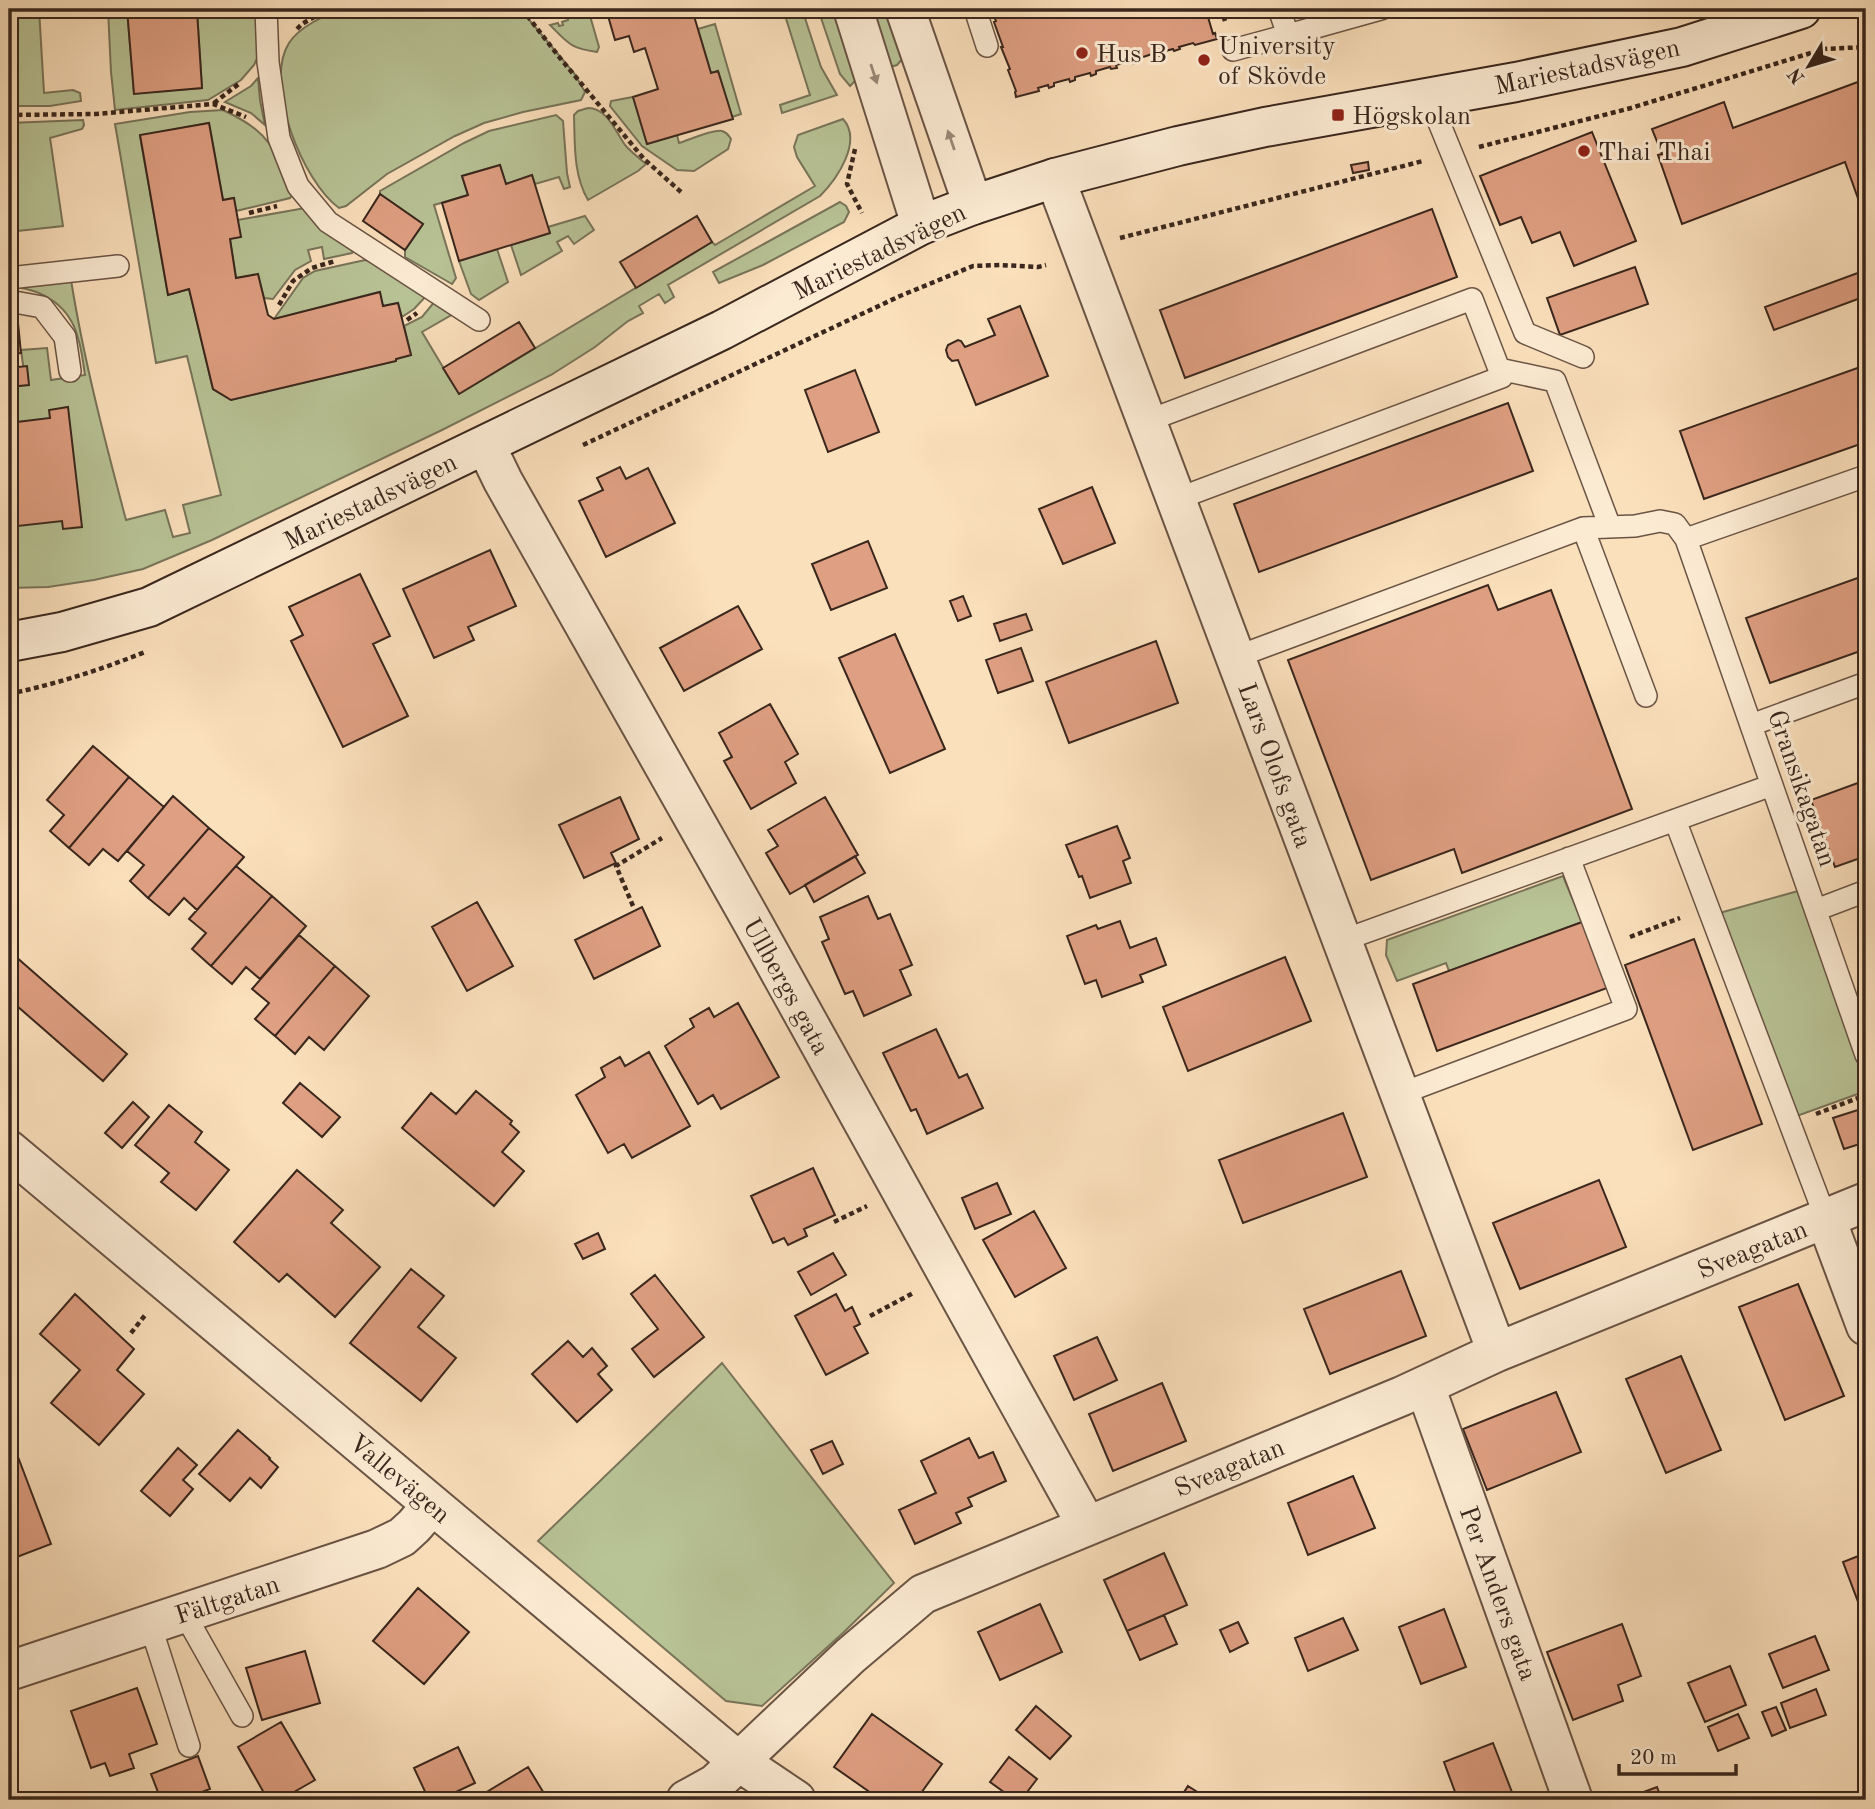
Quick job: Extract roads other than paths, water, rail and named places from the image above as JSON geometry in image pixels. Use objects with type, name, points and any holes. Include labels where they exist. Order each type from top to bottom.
[{"type":"street","points":[[853,9],[921,225]]},
{"type":"street","points":[[905,9],[973,205]]},
{"type":"street","name":"Mariestadsvägen","points":[[9,642],[62,632],[149,607],[722,330],[921,225],[973,205],[1055,178],[1178,146],[1516,82],[1682,47],[1801,9]]},
{"type":"street","name":"Lars Olofs gata","points":[[1055,178],[1497,1352]]},
{"type":"street","name":"Ullbergs gata","points":[[486,446],[503,481],[1087,1526]]},
{"type":"street","name":"Vallevägen","points":[[9,1150],[738,1761],[796,1800]]},
{"type":"street","name":"Sveagatan","points":[[687,1800],[715,1784],[850,1656],[923,1594],[1425,1386],[1497,1352],[1866,1202]]},
{"type":"street","points":[[1826,1219],[1866,1325]]},
{"type":"street","name":"Per Anders gata","points":[[1425,1386],[1573,1800]]},
{"type":"street","name":"Fältgatan","points":[[9,1671],[377,1549],[402,1537],[432,1505]]},
{"type":"lane","points":[[266,9],[268,62],[279,138],[298,186],[328,222],[479,320]]},
{"type":"lane","points":[[975,9],[986,46]]},
{"type":"lane","points":[[1279,9],[1288,35]]},
{"type":"lane","points":[[1233,50],[1381,9]]},
{"type":"lane","points":[[1429,98],[1525,333],[1583,357]]},
{"type":"lane","points":[[9,278],[118,266]]},
{"type":"lane","points":[[1147,421],[1472,299],[1499,369],[1502,377],[1177,499]]},
{"type":"lane","points":[[9,301],[42,307],[65,337],[70,371]]},
{"type":"lane","points":[[1499,369],[1555,381],[1610,527]]},
{"type":"lane","points":[[1236,657],[1583,528],[1635,526],[1660,521],[1675,524],[1686,539],[1866,476]]},
{"type":"lane","points":[[1583,528],[1646,696]]},
{"type":"lane","name":"Gransikagatan","points":[[1686,539],[1866,1055]]},
{"type":"lane","points":[[1751,725],[1866,683]]},
{"type":"lane","points":[[1341,941],[1772,785]]},
{"type":"lane","name":"Sveagatan","points":[[1675,820],[1826,1219]]},
{"type":"lane","points":[[1400,1094],[1626,1009],[1569,858]]},
{"type":"lane","points":[[1816,910],[1866,891]]},
{"type":"lane","points":[[167,1619],[242,1716]]},
{"type":"lane","points":[[167,1619],[189,1746]]},
{"type":"place","name":"Hus B","points":[[1082,53]]},
{"type":"place","name":"University of Skövde","points":[[1204,60]]},
{"type":"place","name":"Högskolan","points":[[1338,115]]},
{"type":"place","name":"Thai Thai","points":[[1584,151]]}]
